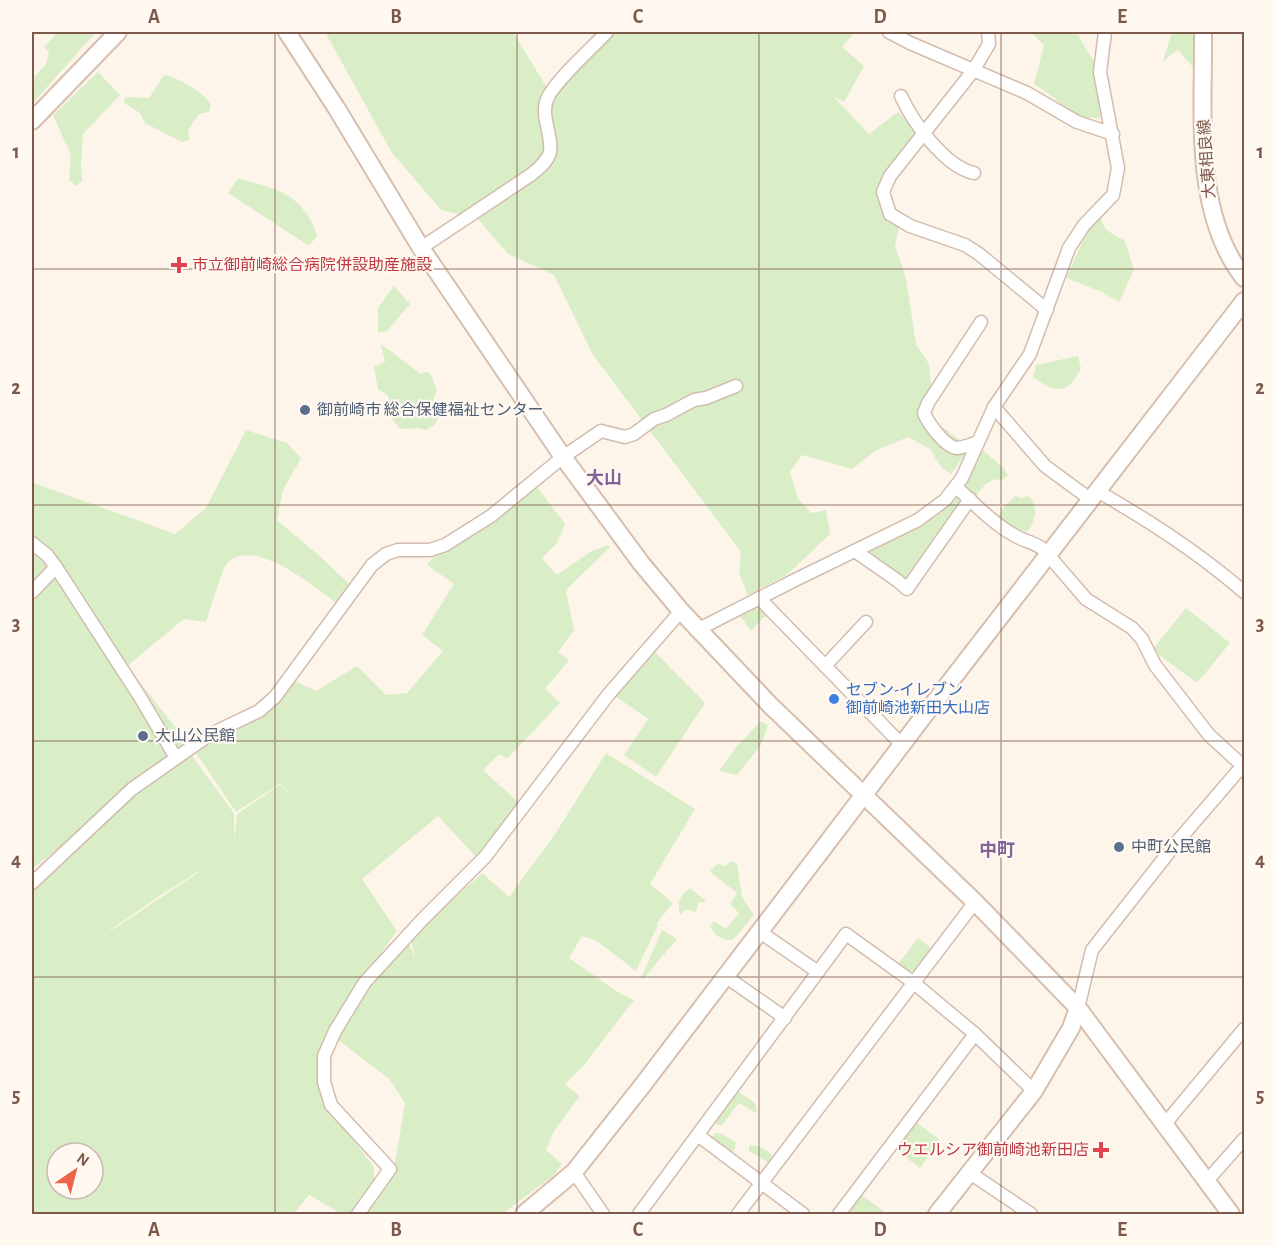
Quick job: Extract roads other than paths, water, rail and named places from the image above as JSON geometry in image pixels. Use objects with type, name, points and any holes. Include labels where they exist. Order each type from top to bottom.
[{"type":"street","points":[[32,121],[118,32]]},
{"type":"street","points":[[287,32],[337,109],[421,248],[563,457],[641,563],[681,611],[770,705],[975,902],[1078,1008],[1231,1215]]},
{"type":"street","points":[[421,248],[532,174],[543,164],[550,152],[545,111],[547,99],[607,32]]},
{"type":"street","points":[[889,32],[1027,93],[1077,122],[1113,134]]},
{"type":"street","points":[[988,32],[989,44],[973,71],[890,176],[883,192],[890,214],[910,226],[965,244],[1047,310]]},
{"type":"street","points":[[699,629],[918,520],[935,510],[956,487],[994,407],[1030,354],[1069,248],[1084,225],[1113,195],[1118,168],[1101,72],[1105,32]]},
{"type":"street","name":"大東相良線","points":[[1203,32],[1204,154],[1211,211],[1230,256],[1244,277]]},
{"type":"street","points":[[901,96],[908,113],[938,149],[960,168],[974,173]]},
{"type":"street","points":[[525,1215],[574,1172],[642,1086],[1245,301]]},
{"type":"street","points":[[977,443],[957,448],[951,446],[930,426],[924,413],[981,322]]},
{"type":"street","points":[[34,875],[132,789],[209,735],[259,711],[275,697],[372,565],[386,554],[398,550],[430,550],[445,545],[491,516],[563,457],[601,431],[625,436],[634,434],[654,419],[694,400],[706,398],[736,386]]},
{"type":"street","points":[[994,407],[1044,466],[1094,495],[1152,522],[1214,565],[1245,592]]},
{"type":"street","points":[[937,1215],[1034,1091],[1071,1028],[1092,950],[1177,842],[1244,766],[1209,735],[1155,665],[1142,639],[1132,628],[1086,599],[1036,543],[1014,536],[956,487]]},
{"type":"street","points":[[855,551],[898,581],[907,590],[970,499]]},
{"type":"street","points":[[32,543],[47,555],[56,567],[140,697],[176,758]]},
{"type":"street","points":[[32,592],[56,567]]},
{"type":"street","points":[[759,598],[902,746]]},
{"type":"street","points":[[358,1215],[390,1169],[331,1105],[324,1082],[324,1056],[334,1031],[365,982],[422,920],[485,857],[608,694],[681,611]]},
{"type":"street","points":[[825,666],[866,622]]},
{"type":"street","points":[[738,1215],[975,902]]},
{"type":"street","points":[[760,932],[818,972]]},
{"type":"street","points":[[639,1215],[846,934],[914,983],[975,1034],[1034,1091]]},
{"type":"street","points":[[725,976],[785,1018]]},
{"type":"street","points":[[1164,1125],[1245,1029]]},
{"type":"street","points":[[839,1215],[975,1034]]},
{"type":"street","points":[[699,1136],[803,1215]]},
{"type":"street","points":[[1206,1182],[1245,1139]]},
{"type":"street","points":[[574,1172],[603,1215]]},
{"type":"street","points":[[970,1173],[1030,1215]]},
{"type":"place","name":"市立御前崎総合病院併設助産施設","points":[[179,265]]},
{"type":"place","name":"御前崎市 総合保健福祉センター","points":[[305,410]]},
{"type":"place","name":"セブン‐イレブン 御前崎池新田大山店","points":[[834,699]]},
{"type":"place","name":"大山公民館","points":[[143,736]]},
{"type":"place","name":"中町公民館","points":[[1119,847]]},
{"type":"place","name":"ウエルシア御前崎池新田店","points":[[1101,1150]]},
{"type":"district","name":"大山","points":[[604,479]]},
{"type":"district","name":"中町","points":[[997,851]]}]
